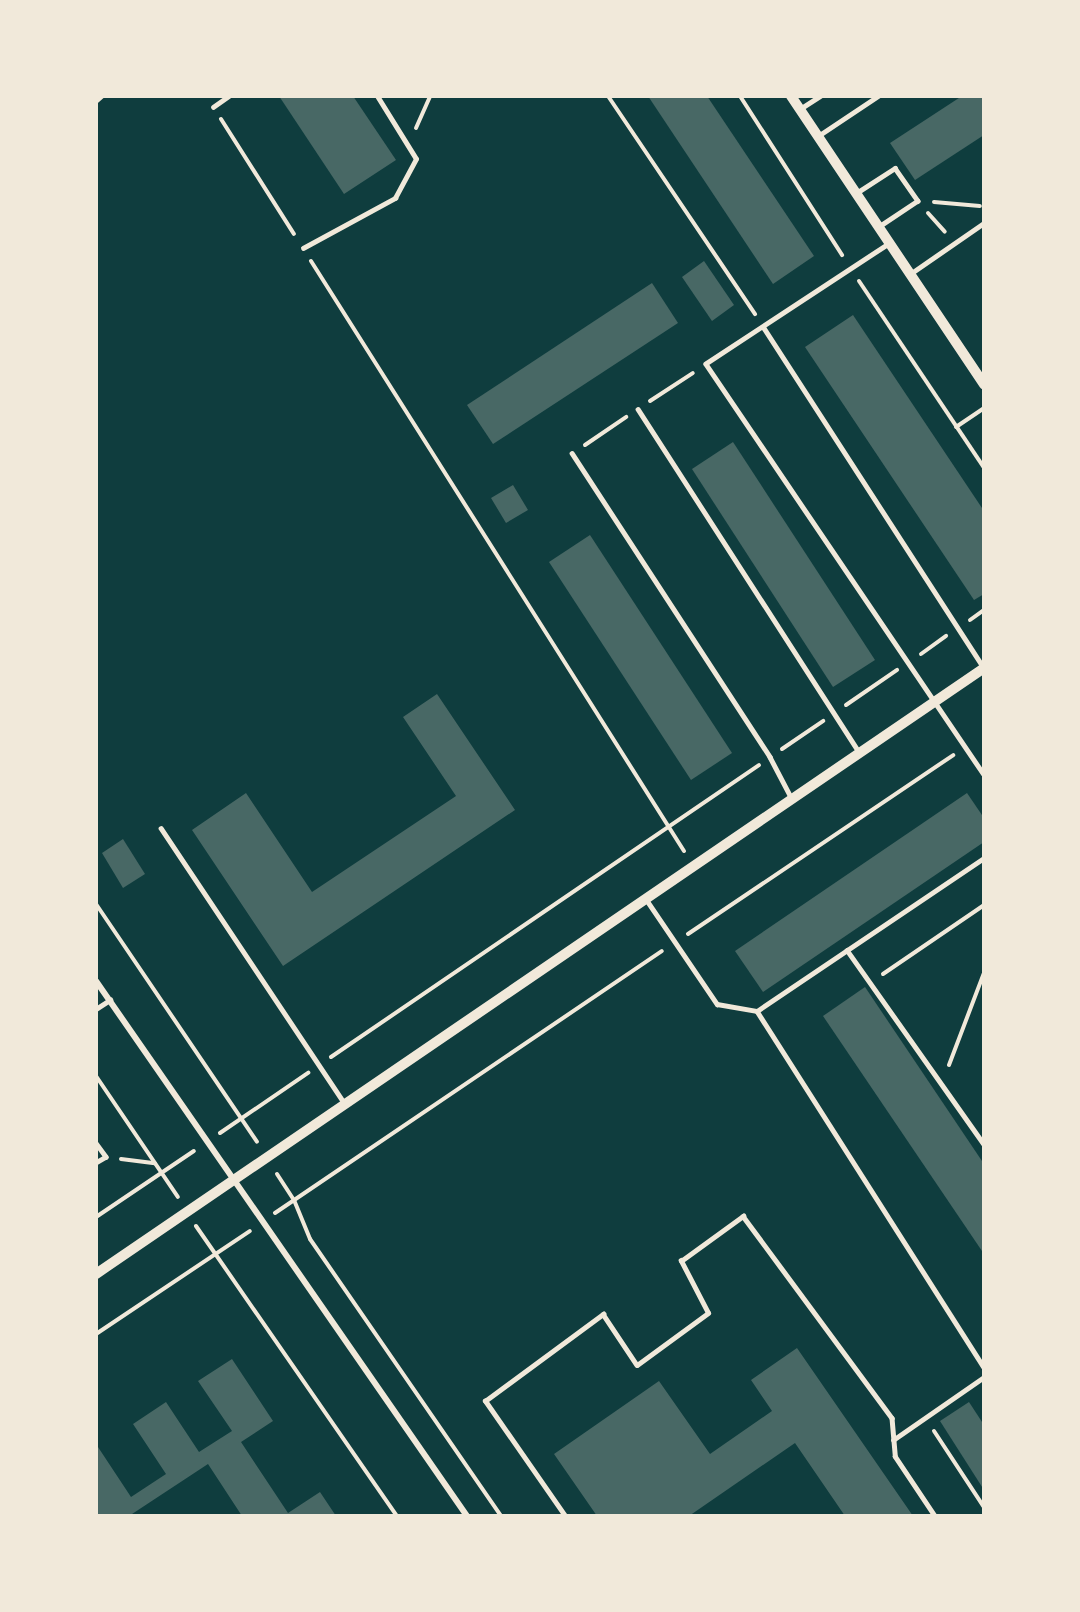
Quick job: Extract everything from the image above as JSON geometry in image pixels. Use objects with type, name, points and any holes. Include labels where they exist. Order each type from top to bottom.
[{"type":"street","points":[[791,96],[984,384]]},
{"type":"street","points":[[96,1274],[984,668]]},
{"type":"street","points":[[96,981],[236,1179],[466,1516]]},
{"type":"lane","points":[[213,107],[230,96]]},
{"type":"lane","points":[[303,248],[396,198],[416,159],[377,96]]},
{"type":"lane","points":[[800,109],[820,96]]},
{"type":"lane","points":[[818,136],[878,96]]},
{"type":"lane","points":[[856,193],[895,168],[918,201],[879,227]]},
{"type":"lane","points":[[910,274],[984,223]]},
{"type":"lane","points":[[890,243],[706,364],[906,664],[936,701],[984,774]]},
{"type":"lane","points":[[764,328],[984,668]]},
{"type":"lane","points":[[638,409],[837,712],[860,753]]},
{"type":"lane","points":[[572,453],[770,757],[792,799]]},
{"type":"lane","points":[[161,828],[345,1104]]},
{"type":"lane","points":[[646,899],[717,1004],[757,1011],[984,858]]},
{"type":"lane","points":[[847,950],[984,1144]]},
{"type":"lane","points":[[96,1009],[110,1000]]},
{"type":"lane","points":[[757,1011],[984,1368]]},
{"type":"lane","points":[[96,1143],[106,1156],[96,1163]]},
{"type":"lane","points":[[565,1516],[485,1401],[603,1314],[638,1365],[708,1313],[681,1261],[743,1216],[892,1418],[895,1456],[935,1516]]},
{"type":"lane","points":[[893,1440],[984,1377]]},
{"type":"path","points":[[96,102],[104,96]]},
{"type":"path","points":[[408,147],[430,96]]},
{"type":"path","points":[[608,96],[764,328]]},
{"type":"path","points":[[213,107],[670,826],[693,867]]},
{"type":"path","points":[[918,201],[984,207]]},
{"type":"path","points":[[918,201],[954,243]]},
{"type":"path","points":[[956,427],[984,408]]},
{"type":"path","points":[[96,1217],[984,610]]},
{"type":"path","points":[[96,1334],[966,746]]},
{"type":"path","points":[[96,904],[242,1118],[294,1200],[310,1239],[501,1516]]},
{"type":"path","points":[[870,982],[984,905]]},
{"type":"path","points":[[941,1083],[984,973]]},
{"type":"path","points":[[96,1076],[397,1516]]},
{"type":"path","points":[[106,1156],[156,1163]]},
{"type":"path","points":[[925,1418],[984,1508]]},
{"type":"building","points":[[279,96],[353,96],[396,160],[344,194]]},
{"type":"building","points":[[648,96],[707,96],[814,256],[773,284]]},
{"type":"building","points":[[962,96],[984,96],[984,135],[915,180],[890,143]]},
{"type":"building","points":[[704,261],[734,305],[712,321],[682,277]]},
{"type":"building","points":[[652,283],[678,323],[493,444],[467,405]]},
{"type":"building","points":[[853,315],[984,511],[984,594],[974,600],[805,347]]},
{"type":"building","points":[[733,442],[875,660],[833,687],[692,469]]},
{"type":"building","points":[[513,485],[528,510],[506,523],[491,498]]},
{"type":"building","points":[[590,535],[732,753],[691,780],[549,562]]},
{"type":"building","points":[[437,694],[515,810],[283,966],[192,830],[246,793],[312,892],[456,796],[403,717]]},
{"type":"building","points":[[967,793],[984,818],[984,842],[763,992],[735,951]]},
{"type":"building","points":[[123,839],[145,874],[123,888],[102,853]]},
{"type":"building","points":[[865,987],[984,1164],[984,1254],[823,1016]]},
{"type":"building","points":[[797,1348],[913,1516],[845,1516],[795,1443],[689,1516],[597,1516],[554,1454],[659,1381],[710,1454],[772,1411],[751,1380]]},
{"type":"building","points":[[232,1359],[273,1421],[241,1442],[288,1513],[320,1492],[336,1516],[242,1516],[208,1464],[129,1516],[96,1516],[98,1447],[131,1497],[166,1474],[133,1424],[166,1402],[199,1452],[232,1431],[198,1381]]},
{"type":"building","points":[[969,1402],[984,1425],[984,1490],[940,1421]]}]
